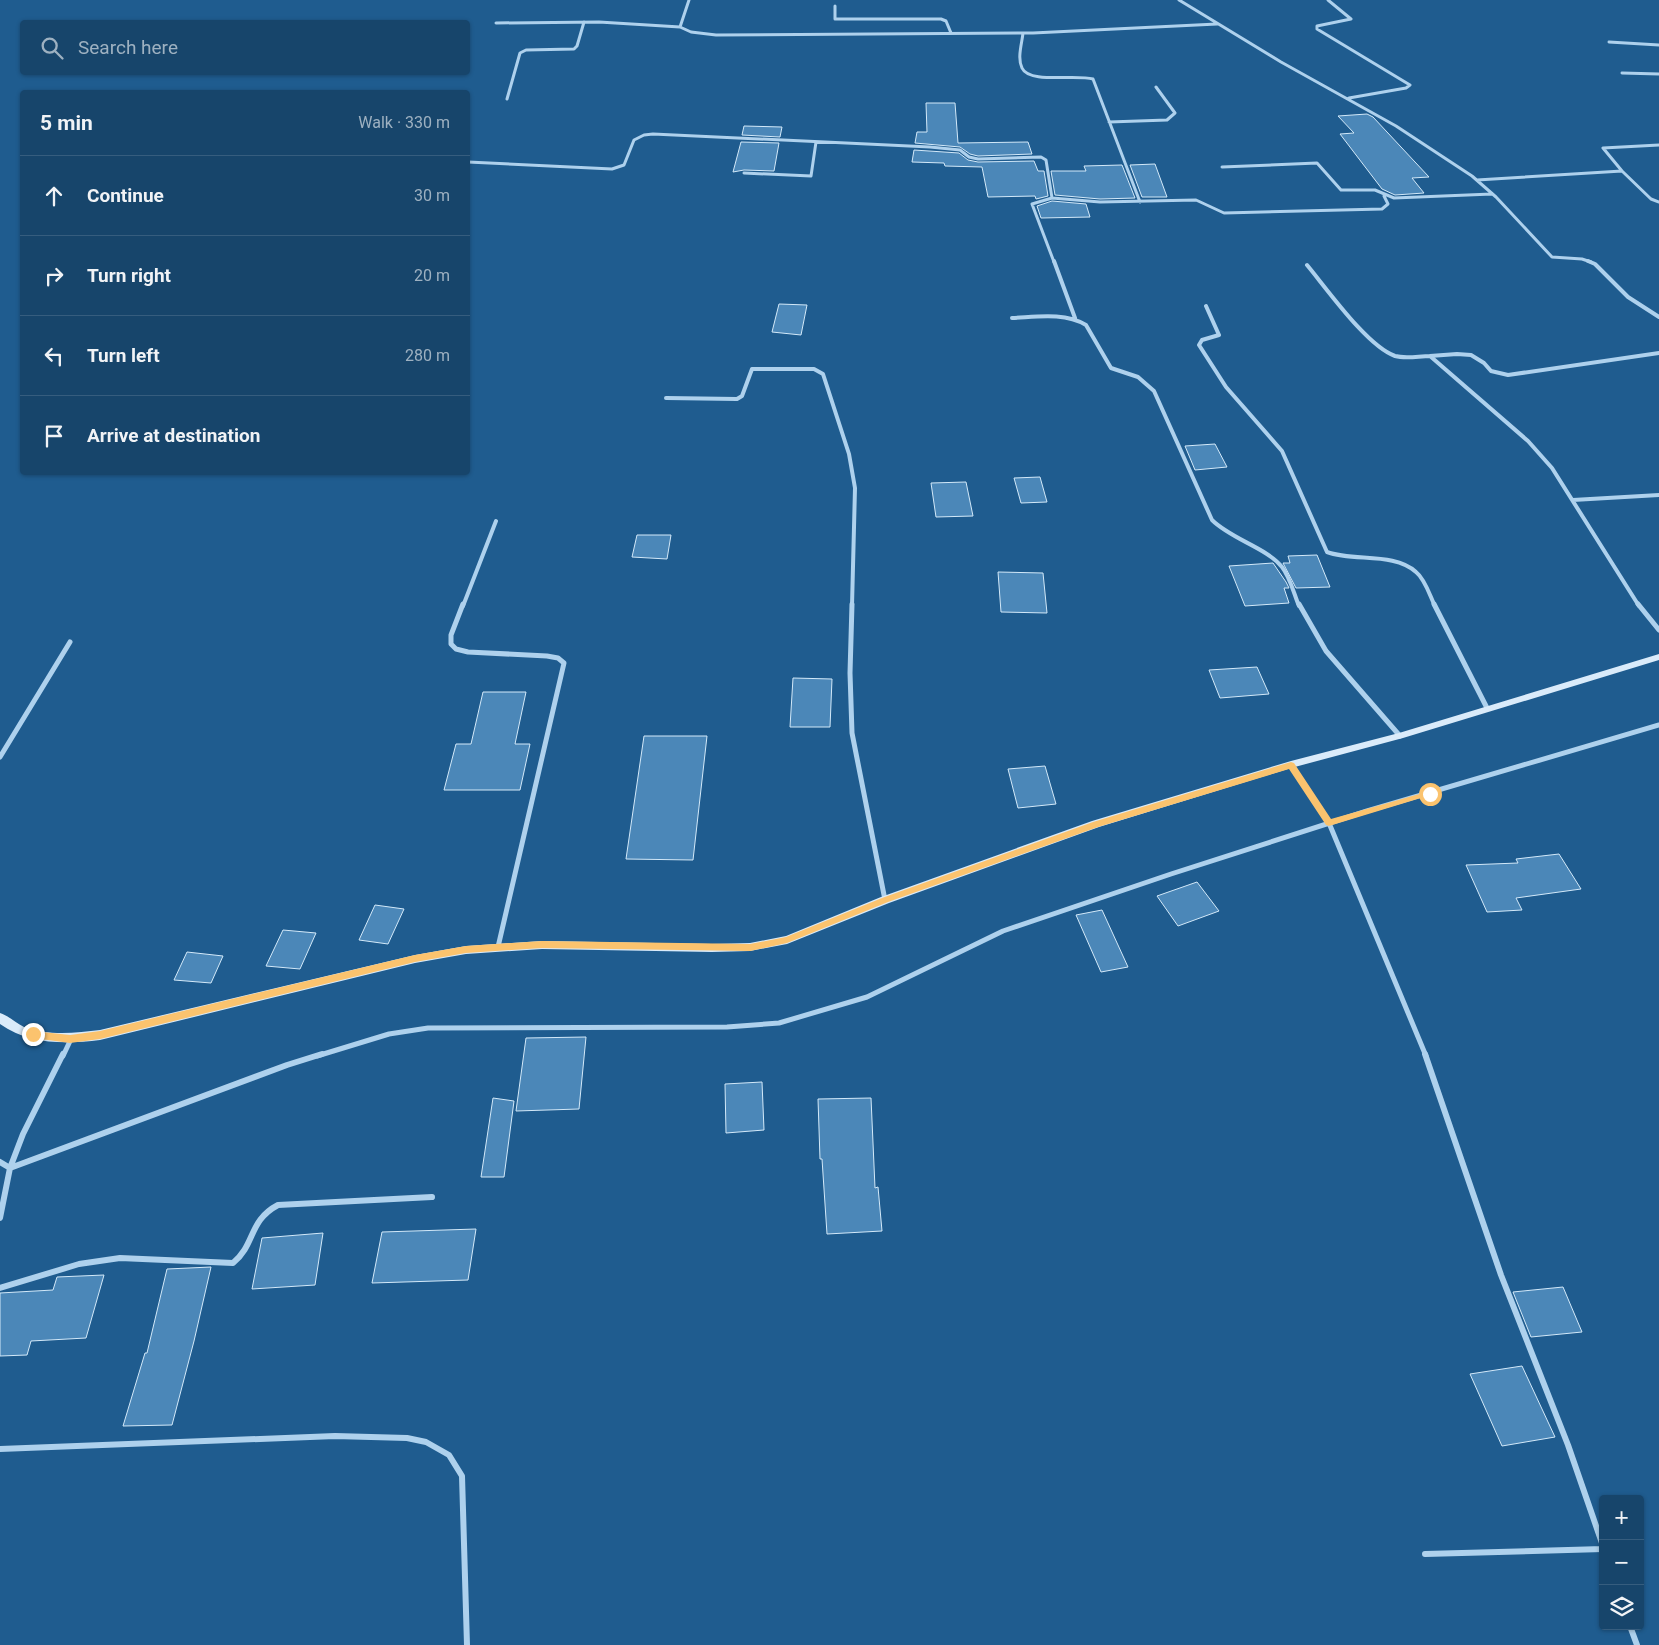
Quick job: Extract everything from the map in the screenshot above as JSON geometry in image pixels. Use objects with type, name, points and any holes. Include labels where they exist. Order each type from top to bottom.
[{"type":"main road","points":[[0,1018],[33,1034],[70,1039],[100,1035],[415,959],[466,950],[542,945],[750,947],[787,940],[885,900],[1096,824],[1291,765],[1400,736],[1487,708],[1612,673],[1659,657]]},
{"type":"street","points":[[680,27],[689,0]]},
{"type":"street","points":[[1179,0],[1281,62],[1411,135],[1476,180],[1492,194],[1552,257],[1582,259],[1594,264],[1628,297],[1659,317]]},
{"type":"street","points":[[1328,0],[1352,19],[1316,26],[1317,29],[1410,85],[1406,88],[1348,98]]},
{"type":"street","points":[[835,6],[835,19],[941,19],[946,21],[951,33]]},
{"type":"street","points":[[507,99],[520,53],[526,50],[574,49],[577,46],[584,22]]},
{"type":"street","points":[[496,23],[584,22],[680,27],[690,32],[716,35],[1023,33],[1218,24]]},
{"type":"street","points":[[1023,33],[1021,63],[1023,71],[1036,77],[1073,75],[1089,77],[1093,80],[1140,202]]},
{"type":"street","points":[[1609,42],[1659,45]]},
{"type":"street","points":[[1622,73],[1659,74]]},
{"type":"street","points":[[1110,122],[1167,120],[1174,117],[1175,113],[1156,87]]},
{"type":"street","points":[[470,162],[612,169],[624,165],[634,140],[644,135],[653,134],[960,150],[969,157],[978,158],[1041,157],[1046,160],[1052,198]]},
{"type":"street","points":[[744,173],[811,176],[816,142]]},
{"type":"street","points":[[1659,145],[1603,148],[1622,171],[1651,199],[1659,202]]},
{"type":"street","points":[[1222,167],[1317,163],[1341,190],[1375,190],[1384,196],[1399,198],[1492,194]]},
{"type":"street","points":[[1476,180],[1622,171]]},
{"type":"street","points":[[1074,318],[1076,318],[1032,204],[1052,198],[1140,202],[1196,200],[1224,213],[1362,210],[1386,208],[1388,204],[1384,196]]},
{"type":"street","points":[[1307,265],[1353,319],[1384,349],[1396,356],[1468,353],[1482,360],[1491,371],[1508,375],[1659,354]]},
{"type":"street","points":[[1206,306],[1219,335],[1202,340],[1198,345],[1226,387],[1282,451],[1327,552],[1342,557],[1396,562],[1412,567],[1418,573],[1487,708]]},
{"type":"street","points":[[1012,318],[1074,318],[1086,325],[1111,368],[1138,377],[1154,391],[1212,520],[1228,535],[1263,552],[1283,568],[1302,612],[1326,651],[1400,736]]},
{"type":"street","points":[[1430,356],[1528,441],[1552,468],[1634,599],[1659,630]]},
{"type":"street","points":[[666,398],[736,399],[742,396],[752,369],[814,369],[823,374],[849,454],[854,488],[850,673],[852,733],[885,900]]},
{"type":"street","points":[[1573,500],[1659,495]]},
{"type":"street","points":[[496,521],[451,636],[451,644],[456,650],[547,656],[558,658],[564,663],[498,947]]},
{"type":"street","points":[[0,757],[70,642]]},
{"type":"street","points":[[10,1168],[287,1065],[389,1034],[428,1028],[727,1027],[778,1023],[867,997],[1003,931],[1329,823],[1659,725]]},
{"type":"street","points":[[1291,765],[1329,823],[1417,1030],[1501,1275],[1568,1445],[1601,1540]]},
{"type":"street","points":[[0,1218],[10,1168],[23,1134],[70,1039]]},
{"type":"street","points":[[0,1162],[10,1168]]},
{"type":"street","points":[[0,1288],[79,1264],[120,1258],[234,1264],[242,1258],[264,1210],[278,1205],[432,1197]]},
{"type":"street","points":[[0,1450],[335,1436],[407,1438],[426,1442],[449,1456],[462,1476],[467,1645]]},
{"type":"street","points":[[1425,1554],[1599,1547]]},
{"type":"street","points":[[1631,1630],[1637,1645]]},
{"type":"building","points":[[926,103],[955,103],[958,143],[1028,142],[1032,154],[978,156],[970,154],[960,147],[915,143],[917,132],[927,132]]},
{"type":"building","points":[[1367,114],[1373,117],[1429,177],[1412,178],[1424,193],[1395,195],[1382,189],[1340,134],[1354,133],[1338,116]]},
{"type":"building","points":[[744,126],[782,127],[780,137],[742,135]]},
{"type":"building","points":[[741,142],[779,143],[774,171],[744,170],[733,172]]},
{"type":"building","points":[[914,150],[959,153],[968,160],[978,162],[1034,161],[1038,171],[1044,171],[1048,196],[1036,199],[1035,196],[988,197],[982,167],[945,166],[944,163],[912,162]]},
{"type":"building","points":[[1155,164],[1167,197],[1142,197],[1130,165]]},
{"type":"building","points":[[1122,165],[1135,198],[1100,199],[1055,195],[1051,171],[1086,171],[1084,166]]},
{"type":"building","points":[[1052,201],[1086,204],[1090,217],[1041,218],[1037,206]]},
{"type":"building","points":[[779,304],[807,305],[801,335],[772,332]]},
{"type":"building","points":[[1215,444],[1227,467],[1195,470],[1185,446]]},
{"type":"building","points":[[1040,477],[1047,502],[1021,503],[1014,478]]},
{"type":"building","points":[[966,482],[973,516],[936,517],[931,483]]},
{"type":"building","points":[[637,535],[671,535],[667,559],[632,557]]},
{"type":"building","points":[[1317,555],[1330,587],[1296,588],[1283,563],[1290,563],[1288,556]]},
{"type":"building","points":[[1273,563],[1289,588],[1284,588],[1289,603],[1245,606],[1229,566]]},
{"type":"building","points":[[998,572],[1043,573],[1047,613],[1001,612]]},
{"type":"building","points":[[1257,667],[1269,694],[1220,698],[1209,670]]},
{"type":"building","points":[[793,678],[832,679],[830,727],[790,727]]},
{"type":"building","points":[[483,692],[526,692],[515,744],[530,744],[520,790],[444,790],[456,744],[471,744]]},
{"type":"building","points":[[644,736],[707,736],[693,860],[626,859]]},
{"type":"building","points":[[1045,766],[1056,804],[1018,808],[1008,769]]},
{"type":"building","points":[[1559,854],[1581,889],[1516,898],[1522,910],[1487,912],[1466,865],[1518,863],[1516,859]]},
{"type":"building","points":[[1197,882],[1219,911],[1178,926],[1157,896]]},
{"type":"building","points":[[375,905],[404,909],[388,944],[359,940]]},
{"type":"building","points":[[1102,910],[1128,967],[1101,972],[1076,915]]},
{"type":"building","points":[[283,930],[316,933],[300,969],[266,966]]},
{"type":"building","points":[[187,952],[223,956],[211,983],[174,980]]},
{"type":"building","points":[[586,1037],[579,1109],[516,1111],[526,1038]]},
{"type":"building","points":[[762,1082],[764,1130],[726,1133],[725,1084]]},
{"type":"building","points":[[493,1098],[514,1101],[504,1177],[481,1177]]},
{"type":"building","points":[[871,1098],[875,1188],[878,1187],[882,1231],[827,1234],[822,1159],[820,1159],[818,1099]]},
{"type":"building","points":[[476,1229],[468,1280],[372,1283],[382,1232]]},
{"type":"building","points":[[323,1233],[315,1285],[252,1289],[262,1238]]},
{"type":"building","points":[[211,1267],[172,1425],[123,1426],[145,1353],[147,1353],[167,1269]]},
{"type":"building","points":[[104,1275],[86,1338],[31,1341],[27,1355],[0,1356],[0,1293],[53,1290],[57,1277]]},
{"type":"building","points":[[1563,1287],[1582,1332],[1531,1337],[1513,1292]]},
{"type":"building","points":[[1522,1366],[1555,1437],[1502,1446],[1470,1374]]},
{"type":"route","points":[[33,1034],[70,1039],[100,1035],[415,959],[466,950],[542,945],[750,947],[787,940],[826,926],[885,900],[1096,824],[1291,765],[1329,823],[1430,794]]}]
